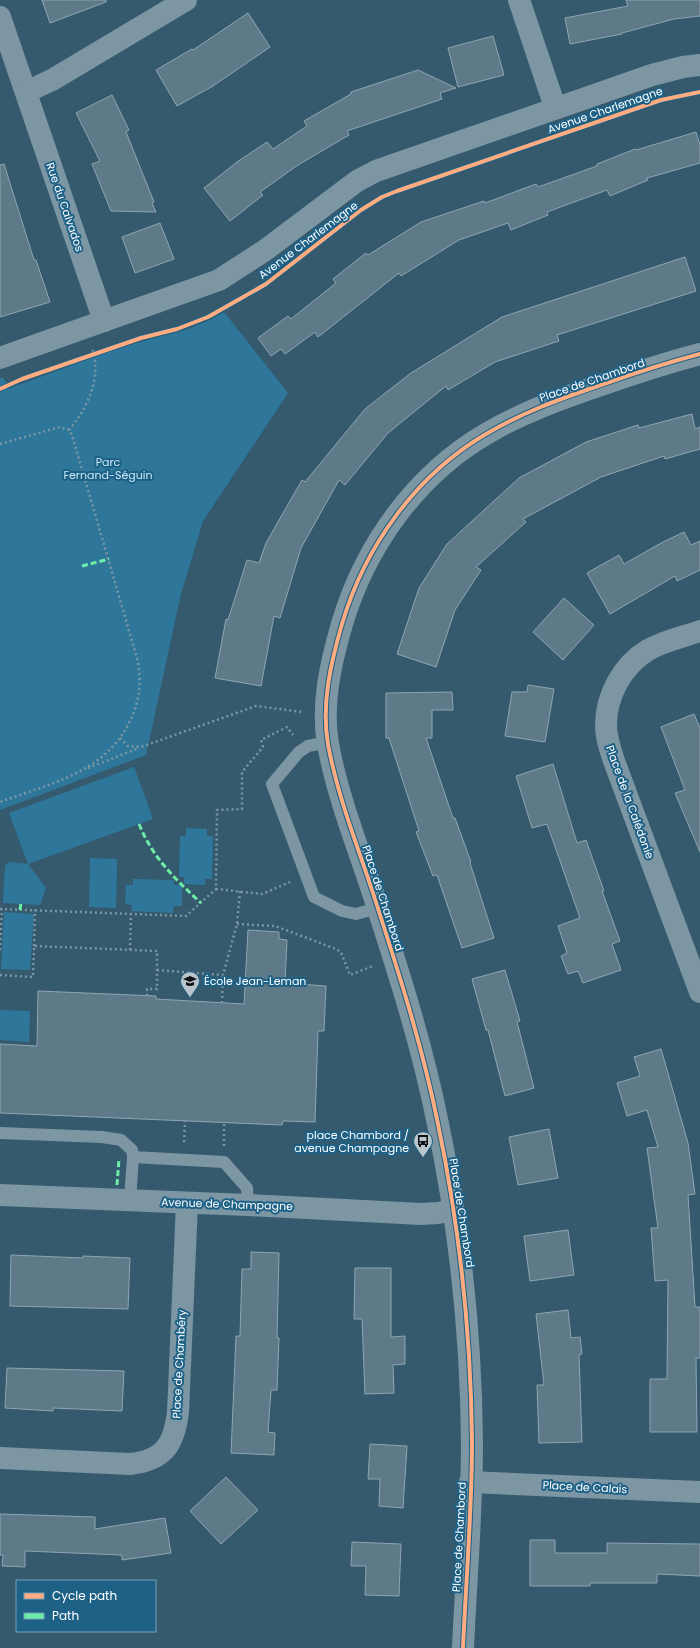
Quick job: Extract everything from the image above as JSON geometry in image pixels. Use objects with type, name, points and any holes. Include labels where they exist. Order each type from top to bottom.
[{"type":"street","points":[[26,92],[52,80],[186,0]]},
{"type":"street","points":[[519,0],[555,107]]},
{"type":"street","name":"Rue du Calvados","points":[[0,18],[104,321]]},
{"type":"street","name":"Avenue Charlemagne","points":[[0,358],[219,280],[231,274],[264,251],[317,210],[367,175],[555,107],[683,66],[700,65]]},
{"type":"street","name":"Place de Chambord","points":[[463,1648],[471,1432],[467,1324],[463,1277],[454,1210],[438,1120],[418,1036],[342,800],[328,742],[325,716],[332,666],[340,629],[352,595],[373,549],[395,516],[420,487],[463,449],[487,433],[518,417],[578,393],[648,369],[700,354]]},
{"type":"street","name":"Place de la Calédonie","points":[[700,631],[650,649],[636,659],[624,671],[614,689],[608,706],[606,725],[614,761],[700,992]]},
{"type":"street","name":"Avenue de Champagne","points":[[0,1195],[421,1214],[454,1210]]},
{"type":"street","name":"Place de Chambéry","points":[[0,1458],[130,1464],[143,1463],[153,1459],[163,1452],[171,1443],[176,1427],[178,1412],[187,1203]]},
{"type":"street","name":"Place de Calais","points":[[470,1482],[700,1492]]},
{"type":"lane","points":[[328,742],[308,746],[299,752],[272,784],[314,897],[342,911],[356,914],[378,908]]},
{"type":"lane","points":[[0,1133],[102,1137],[120,1140],[132,1150],[133,1158],[130,1200]]},
{"type":"lane","points":[[133,1158],[224,1162],[247,1188],[248,1205]]},
{"type":"path","points":[[69,430],[87,404],[91,393],[96,370],[94,354],[90,345]]},
{"type":"path","points":[[86,357],[100,352]]},
{"type":"path","points":[[0,444],[60,428],[69,430],[78,451],[140,672],[138,698],[132,717],[120,738],[110,750],[79,772]]},
{"type":"path","points":[[0,802],[141,747],[256,706],[302,712]]},
{"type":"path","points":[[0,950],[1,909],[102,913],[131,912],[186,916],[216,889],[218,810],[242,809],[242,772],[263,747],[261,740],[286,727],[291,732]]},
{"type":"path","points":[[120,738],[128,746],[141,747]]},
{"type":"path","points":[[216,889],[262,894],[290,882]]},
{"type":"path","points":[[222,1003],[223,975],[237,924],[240,892]]},
{"type":"path","points":[[102,908],[102,913]]},
{"type":"path","points":[[0,975],[33,977],[35,910]]},
{"type":"path","points":[[130,950],[131,912]]},
{"type":"path","points":[[237,924],[275,926],[336,949],[341,952],[350,975],[374,965]]},
{"type":"path","points":[[34,946],[157,951],[157,989],[148,989],[147,996]]},
{"type":"path","points":[[157,970],[223,975]]},
{"type":"path","points":[[184,1148],[185,1121]]},
{"type":"path","points":[[224,1122],[224,1149]]},
{"type":"green space","name":"Parc Fernand-Séguin","points":[[224,312],[288,393],[203,521],[181,594],[146,755],[0,810],[0,378],[3,378],[10,388],[124,347],[193,327]]},
{"type":"green space","points":[[134,767],[153,819],[28,864],[9,813]]},
{"type":"green space","points":[[186,828],[207,829],[207,836],[213,836],[212,879],[205,879],[205,885],[184,884],[184,877],[179,877],[180,836],[186,836]]},
{"type":"green space","points":[[90,858],[117,859],[116,908],[89,907]]},
{"type":"green space","points":[[9,862],[28,864],[46,888],[40,905],[3,903],[5,866]]},
{"type":"green space","points":[[133,879],[174,880],[174,885],[182,885],[182,906],[174,906],[173,913],[131,911],[132,905],[125,904],[126,885],[133,885]]},
{"type":"green space","points":[[4,912],[34,914],[30,970],[1,969]]},
{"type":"green space","points":[[0,1010],[30,1011],[29,1042],[0,1040]]},
{"type":"building","points":[[42,0],[106,0],[106,2],[50,23]]},
{"type":"building","points":[[626,0],[700,0],[700,16],[674,19],[622,34],[570,44],[565,18],[628,6]]},
{"type":"building","points":[[248,13],[270,47],[213,86],[177,106],[156,70],[192,49],[193,50]]},
{"type":"building","points":[[493,36],[504,75],[458,87],[448,48]]},
{"type":"building","points":[[418,70],[456,88],[440,93],[442,99],[347,131],[349,135],[298,165],[260,192],[263,195],[230,221],[204,188],[237,162],[267,142],[273,149],[307,126],[304,121],[351,94],[351,92]]},
{"type":"building","points":[[112,95],[129,130],[126,132],[154,202],[152,203],[156,212],[111,211],[92,164],[100,161],[76,113]]},
{"type":"building","points":[[696,132],[700,145],[700,163],[647,178],[648,180],[610,196],[607,190],[547,212],[548,215],[511,230],[508,223],[459,240],[401,276],[399,273],[318,337],[315,332],[285,354],[281,349],[271,356],[258,338],[288,316],[291,319],[336,283],[333,279],[366,253],[368,255],[421,222],[484,201],[485,203],[536,184],[538,187],[597,166],[597,164],[635,149],[636,150]]},
{"type":"building","points":[[4,164],[34,260],[36,260],[50,302],[0,317],[0,165]]},
{"type":"building","points":[[160,223],[174,259],[135,273],[122,237]]},
{"type":"building","points":[[685,257],[696,291],[557,335],[559,341],[495,362],[448,390],[446,386],[388,433],[345,485],[339,480],[301,548],[280,618],[274,616],[261,686],[215,678],[226,619],[228,620],[247,560],[259,563],[266,543],[302,480],[305,482],[365,409],[411,373],[502,317]]},
{"type":"building","points":[[692,414],[695,429],[700,427],[700,449],[665,459],[664,456],[601,477],[523,519],[526,522],[476,567],[481,570],[455,610],[436,667],[397,654],[419,588],[447,544],[519,478],[586,442],[638,425],[639,428]]},
{"type":"building","points":[[684,532],[691,545],[700,541],[700,570],[677,581],[675,576],[610,614],[587,573],[619,555],[624,564]]},
{"type":"building","points":[[564,598],[594,625],[563,660],[533,632]]},
{"type":"building","points":[[528,685],[554,689],[545,742],[505,736],[512,692],[527,692]]},
{"type":"building","points":[[452,692],[453,710],[432,710],[432,738],[426,738],[453,818],[455,818],[471,862],[470,863],[494,938],[462,948],[437,875],[433,876],[416,832],[419,831],[389,738],[386,738],[386,693]]},
{"type":"building","points":[[694,714],[700,728],[700,852],[675,793],[685,790],[661,727]]},
{"type":"building","points":[[553,764],[577,843],[586,840],[620,941],[612,944],[621,970],[583,983],[578,971],[568,974],[561,956],[567,953],[558,926],[580,918],[547,824],[532,828],[516,776]]},
{"type":"building","points":[[248,930],[279,932],[279,939],[287,940],[285,983],[326,986],[324,1031],[318,1031],[315,1122],[283,1121],[282,1125],[0,1113],[0,1044],[37,1046],[38,991],[156,996],[156,999],[244,1004]]},
{"type":"building","points":[[505,970],[520,1021],[517,1022],[534,1088],[505,1096],[488,1030],[486,1030],[472,979]]},
{"type":"building","points":[[661,1049],[688,1143],[695,1194],[688,1195],[695,1307],[700,1307],[700,1358],[696,1358],[697,1432],[650,1432],[650,1379],[667,1379],[668,1280],[655,1281],[651,1228],[658,1228],[647,1148],[658,1147],[647,1110],[627,1116],[617,1083],[640,1076],[634,1057]]},
{"type":"building","points":[[549,1129],[558,1178],[518,1185],[509,1137]]},
{"type":"building","points":[[568,1230],[574,1275],[530,1281],[524,1236]]},
{"type":"building","points":[[251,1252],[279,1253],[277,1338],[279,1338],[277,1390],[271,1390],[268,1432],[275,1433],[274,1455],[231,1453],[236,1336],[240,1336],[242,1269],[251,1269]]},
{"type":"building","points":[[11,1255],[130,1258],[128,1309],[10,1306]]},
{"type":"building","points":[[355,1268],[391,1268],[391,1337],[405,1336],[405,1364],[393,1365],[394,1393],[365,1394],[362,1319],[354,1319]]},
{"type":"building","points":[[568,1310],[571,1338],[580,1337],[582,1354],[579,1355],[582,1442],[539,1443],[537,1385],[544,1385],[536,1314]]},
{"type":"building","points":[[7,1368],[124,1371],[122,1411],[53,1408],[53,1411],[5,1408]]},
{"type":"building","points":[[370,1444],[407,1446],[403,1508],[379,1506],[380,1479],[368,1479]]},
{"type":"building","points":[[226,1477],[258,1510],[221,1544],[190,1511]]},
{"type":"building","points":[[0,1514],[95,1517],[95,1529],[165,1518],[171,1553],[122,1560],[122,1555],[25,1551],[25,1567],[2,1566],[3,1555],[0,1555]]},
{"type":"building","points":[[530,1540],[555,1540],[555,1553],[607,1553],[607,1543],[700,1544],[700,1576],[657,1574],[657,1583],[590,1583],[590,1586],[530,1586]]},
{"type":"building","points":[[352,1542],[401,1544],[399,1596],[365,1595],[366,1566],[351,1566]]},
{"type":"marked path","points":[[82,566],[109,559]]},
{"type":"marked path","points":[[139,824],[151,847],[165,867],[201,903]]},
{"type":"marked path","points":[[20,910],[21,903]]},
{"type":"marked path","points":[[117,1185],[119,1159]]},
{"type":"cycle path","points":[[0,389],[22,379],[141,338],[177,329],[208,317],[266,284],[361,210],[382,197],[661,100],[700,92]]},
{"type":"cycle path","points":[[463,1648],[470,1520],[472,1442],[467,1322],[458,1243],[446,1163],[432,1094],[417,1035],[400,977],[336,781],[326,729],[326,698],[328,683],[342,624],[364,567],[379,540],[396,515],[437,470],[486,434],[527,413],[569,396],[624,377],[700,354]]},
{"type":"place","name":"École Jean-Leman","points":[[190,998]]},
{"type":"place","name":"place Chambord / avenue Champagne","points":[[423,1158]]}]
